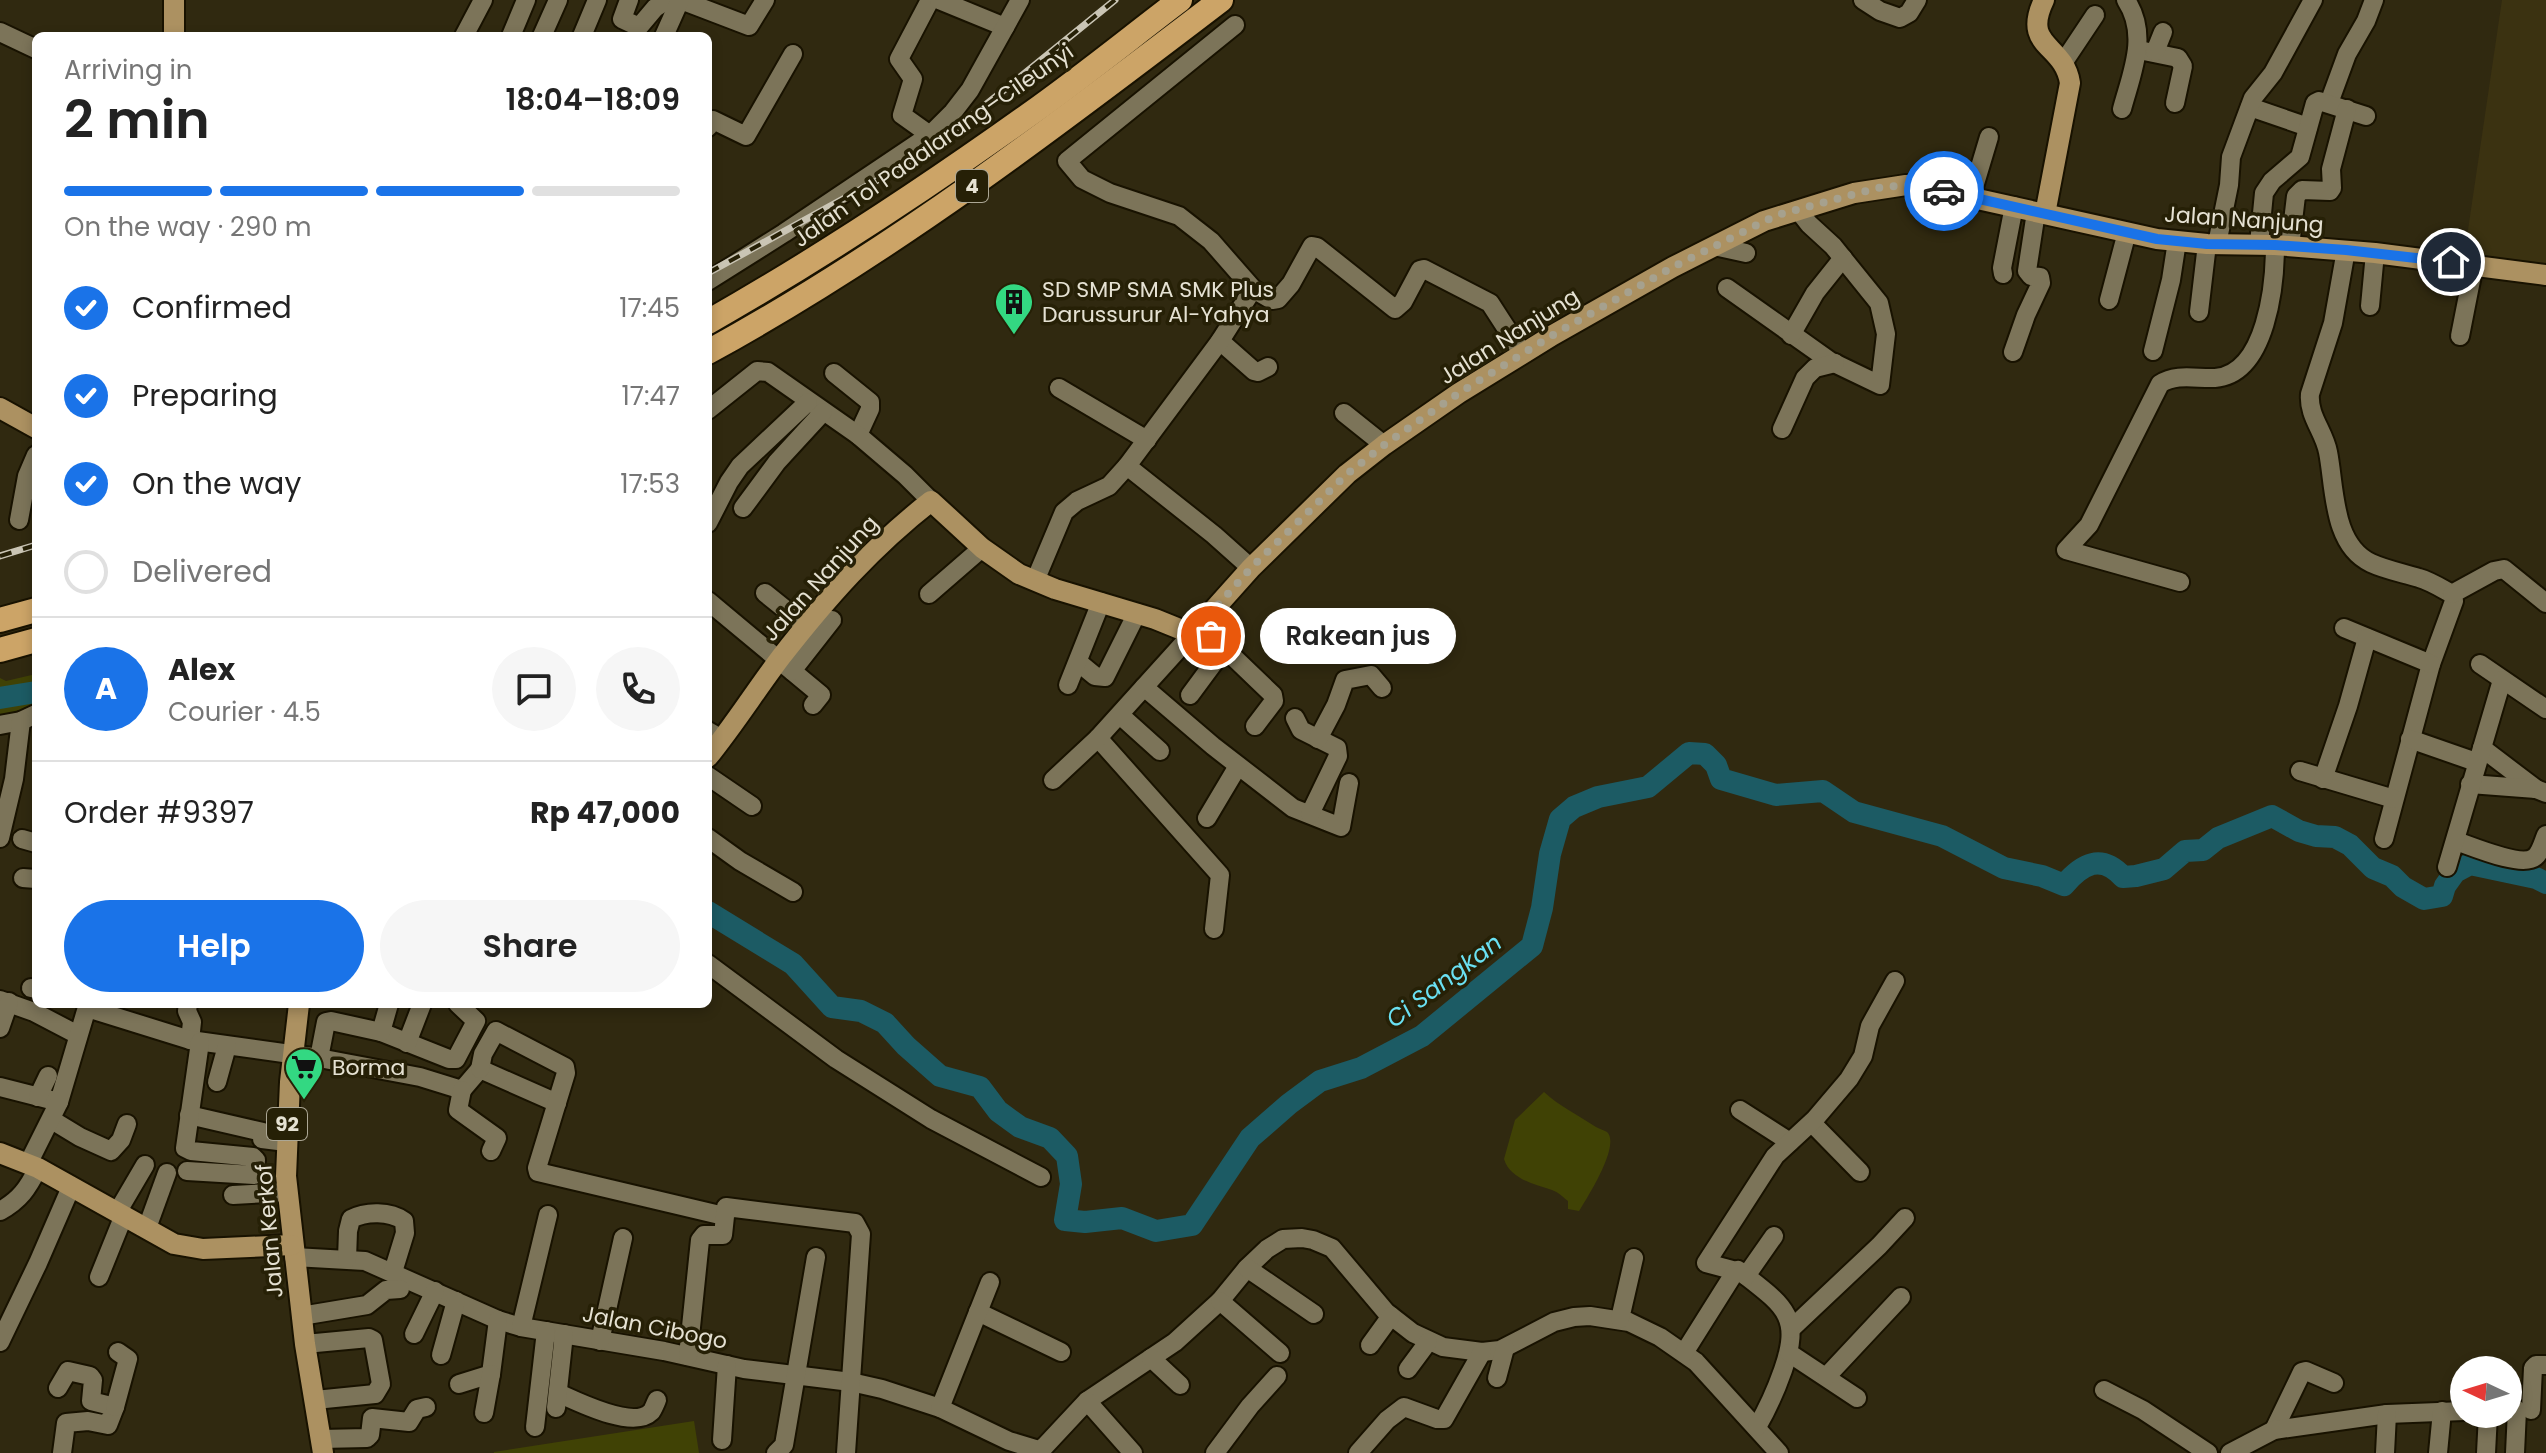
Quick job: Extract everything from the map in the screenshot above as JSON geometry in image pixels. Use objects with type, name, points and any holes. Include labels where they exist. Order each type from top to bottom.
[{"type":"highway","name":"Jalan Tol Padalarang–Cileunyi","points":[[712,320],[877,220],[1032,113],[1180,0]]},
{"type":"highway","name":"4","points":[[712,350],[891,242],[1047,133],[1221,0]]},
{"type":"highway","points":[[0,612],[32,608]]},
{"type":"highway","points":[[0,620],[32,608]]},
{"type":"highway","points":[[0,650],[32,641]]},
{"type":"main road","points":[[174,0],[174,32]]},
{"type":"main road","points":[[2041,213],[2070,93],[2069,76],[2063,63],[2039,36],[2037,16],[2044,0]]},
{"type":"main road","name":"Jalan Nanjung","points":[[1196,630],[1251,568],[1347,474],[1459,393],[1714,246],[1764,221],[1854,193],[1906,185],[2177,241],[2346,250],[2546,275]]},
{"type":"main road","points":[[0,408],[32,426]]},
{"type":"main road","points":[[931,501],[1000,563],[1035,581],[1196,630]]},
{"type":"main road","name":"Jalan Nanjung","points":[[715,735],[786,665],[806,626],[881,542],[931,501]]},
{"type":"main road","name":"Jalan Kerkof","points":[[299,1008],[286,1142],[286,1184],[301,1316],[322,1446]]},
{"type":"main road","points":[[0,1153],[33,1166],[174,1244],[203,1249],[293,1251]]},
{"type":"street","points":[[466,32],[483,0]]},
{"type":"street","points":[[513,32],[526,0]]},
{"type":"street","points":[[544,32],[558,0]]},
{"type":"street","points":[[584,32],[597,0]]},
{"type":"street","points":[[629,0],[622,19],[639,27],[656,6],[667,0]]},
{"type":"street","points":[[666,32],[680,0],[750,26],[765,0]]},
{"type":"street","points":[[930,0],[899,59],[913,79],[902,115],[930,135]]},
{"type":"street","points":[[939,0],[1005,27]]},
{"type":"street","points":[[712,278],[930,135],[970,90],[1020,0]]},
{"type":"street","points":[[1863,0],[1880,11],[1900,18],[1909,13],[1917,0]]},
{"type":"street","points":[[2126,0],[2135,14],[2147,51]]},
{"type":"street","points":[[2199,312],[2212,244],[2229,185],[2231,157],[2253,98],[2273,73],[2313,0]]},
{"type":"street","points":[[2274,245],[2296,196],[2302,190],[2330,191],[2332,188],[2338,106],[2347,54],[2374,2],[2353,0]]},
{"type":"street","points":[[2063,63],[2095,15]]},
{"type":"street","points":[[1235,25],[1067,161],[1082,179],[1110,193],[1179,216],[1211,241],[1253,289],[1272,300],[1278,299],[1291,284],[1309,249],[1314,246],[1397,309],[1418,272],[1424,269],[1490,303],[1523,354]]},
{"type":"street","points":[[0,32],[32,47]]},
{"type":"street","points":[[2122,109],[2147,51],[2163,32]]},
{"type":"street","points":[[2147,51],[2181,61],[2183,66],[2175,103]]},
{"type":"street","points":[[712,121],[748,135],[793,54]]},
{"type":"street","points":[[2180,582],[2066,550],[2089,525],[2160,384],[2175,378],[2219,378],[2236,370],[2248,358],[2272,301],[2274,245],[2264,193],[2272,181],[2300,157],[2315,103],[2319,101],[2366,116]]},
{"type":"street","points":[[2250,107],[2308,127]]},
{"type":"street","points":[[1971,197],[1989,137]]},
{"type":"street","points":[[2003,274],[2014,206]]},
{"type":"street","points":[[1727,288],[1835,363],[1880,385],[1886,334],[1879,303],[1843,258],[1798,210]]},
{"type":"street","points":[[2013,352],[2041,283],[2040,277],[2031,276],[2027,271],[2041,213]]},
{"type":"street","points":[[2109,300],[2127,232]]},
{"type":"street","points":[[2153,351],[2171,280],[2177,241]]},
{"type":"street","points":[[1714,246],[1746,253]]},
{"type":"street","points":[[2346,250],[2333,323],[2309,401],[2311,413],[2327,443],[2342,528],[2352,547],[2364,559],[2423,579],[2452,594],[2454,601],[2431,664],[2384,839]]},
{"type":"street","points":[[2370,306],[2375,253]]},
{"type":"street","points":[[1791,335],[1815,293],[1843,258]]},
{"type":"street","points":[[2460,336],[2474,265]]},
{"type":"street","points":[[1035,581],[1064,512],[1077,501],[1109,486],[1127,466],[1220,341],[1253,289]]},
{"type":"street","points":[[1220,341],[1254,371],[1268,367]]},
{"type":"street","points":[[1782,429],[1805,378],[1815,368],[1835,363]]},
{"type":"street","points":[[712,407],[761,370],[768,372],[858,435],[931,501]]},
{"type":"street","points":[[834,373],[870,402],[858,435]]},
{"type":"street","points":[[1059,388],[1147,440]]},
{"type":"street","points":[[743,508],[815,407]]},
{"type":"street","points":[[712,515],[740,466],[815,407]]},
{"type":"street","points":[[1344,413],[1384,445]]},
{"type":"street","points":[[19,520],[32,464]]},
{"type":"street","points":[[1127,466],[1251,568]]},
{"type":"street","points":[[929,594],[982,548]]},
{"type":"street","points":[[2452,594],[2502,569],[2546,603]]},
{"type":"street","points":[[765,593],[806,626]]},
{"type":"street","points":[[1068,685],[1101,602]]},
{"type":"street","points":[[712,604],[821,695],[813,705]]},
{"type":"street","points":[[1078,662],[1095,676],[1105,677],[1137,613]]},
{"type":"street","points":[[786,665],[832,620]]},
{"type":"street","points":[[2344,628],[2431,664]]},
{"type":"street","points":[[1053,780],[1120,715],[1196,630],[1224,649],[1274,699],[1255,726]]},
{"type":"street","points":[[2323,779],[2367,638]]},
{"type":"street","points":[[1190,695],[1224,649]]},
{"type":"street","points":[[2480,664],[2546,709]]},
{"type":"street","points":[[1318,739],[1345,680],[1371,675],[1382,688]]},
{"type":"street","points":[[2447,867],[2502,680]]},
{"type":"street","points":[[1144,687],[1293,808],[1341,827],[1349,783]]},
{"type":"street","points":[[1120,715],[1160,751]]},
{"type":"street","points":[[0,725],[29,718]]},
{"type":"street","points":[[0,838],[7,778],[29,718]]},
{"type":"street","points":[[1295,718],[1301,730],[1337,748],[1338,756],[1310,814]]},
{"type":"street","points":[[1098,738],[1220,875],[1214,929]]},
{"type":"street","points":[[2410,739],[2479,755],[2541,791]]},
{"type":"street","points":[[1207,818],[1238,766]]},
{"type":"street","points":[[2300,771],[2394,799]]},
{"type":"street","points":[[712,779],[752,806]]},
{"type":"street","points":[[2470,784],[2541,791]]},
{"type":"street","points":[[2456,841],[2525,861],[2537,855],[2546,835]]},
{"type":"street","points":[[712,841],[793,892]]},
{"type":"street","points":[[712,967],[836,1059],[931,1119],[1041,1177]]},
{"type":"street","points":[[1757,1427],[1776,1392],[1789,1353],[1791,1329],[1778,1303],[1737,1275],[1706,1263],[1769,1166],[1812,1123],[1849,1079],[1863,1056],[1870,1026],[1895,981]]},
{"type":"street","points":[[0,1028],[5,1001],[78,1035]]},
{"type":"street","points":[[0,1211],[28,1189],[86,1008]]},
{"type":"street","points":[[93,1008],[195,1041],[319,1058],[420,1077],[462,1090]]},
{"type":"street","points":[[187,1008],[195,1041],[185,1148],[256,1158],[254,1175]]},
{"type":"street","points":[[381,1032],[388,1008]]},
{"type":"street","points":[[407,1043],[420,1008]]},
{"type":"street","points":[[462,1008],[476,1021],[565,1067],[566,1073],[538,1172],[724,1216]]},
{"type":"street","points":[[319,1058],[329,1020],[381,1032],[449,1059],[456,1059],[476,1021]]},
{"type":"street","points":[[491,1151],[497,1138],[458,1110],[462,1090],[480,1069],[483,1054],[496,1031]]},
{"type":"street","points":[[217,1082],[227,1046]]},
{"type":"street","points":[[480,1069],[557,1103]]},
{"type":"street","points":[[38,1097],[48,1076]]},
{"type":"street","points":[[0,1087],[38,1097],[80,1137],[111,1151],[121,1140],[127,1124]]},
{"type":"street","points":[[1740,1110],[1790,1142]]},
{"type":"street","points":[[189,1115],[263,1132],[262,1139],[286,1142]]},
{"type":"street","points":[[1812,1123],[1860,1172]]},
{"type":"street","points":[[99,1277],[121,1213],[145,1165]]},
{"type":"street","points":[[187,1171],[254,1175],[286,1184]]},
{"type":"street","points":[[147,1228],[167,1173]]},
{"type":"street","points":[[233,1195],[286,1184]]},
{"type":"street","points":[[0,1342],[71,1187]]},
{"type":"street","points":[[688,1356],[700,1240],[704,1235],[723,1236],[727,1207],[855,1223],[861,1234],[846,1453]]},
{"type":"street","points":[[301,1316],[367,1305],[386,1290],[396,1280],[405,1233],[404,1221],[398,1217],[369,1214],[351,1219],[347,1259]]},
{"type":"street","points":[[521,1327],[548,1215]]},
{"type":"street","points":[[1791,1329],[1905,1218]]},
{"type":"street","points":[[1684,1353],[1737,1275],[1774,1236]]},
{"type":"street","points":[[600,1341],[623,1238]]},
{"type":"street","points":[[1133,1453],[1087,1401],[1175,1342],[1220,1301],[1247,1268],[1276,1241],[1290,1238],[1313,1240],[1332,1248],[1391,1316],[1428,1342],[1453,1349],[1482,1352],[1505,1348],[1563,1318],[1590,1316],[1620,1319],[1654,1334],[1696,1362],[1757,1427],[1776,1452]]},
{"type":"street","name":"Jalan Cibogo","points":[[293,1251],[365,1261],[396,1280],[435,1291],[498,1320],[521,1327],[727,1365],[882,1389],[940,1408],[1012,1447],[1042,1449],[1087,1401]]},
{"type":"street","points":[[776,1453],[784,1445],[816,1257]]},
{"type":"street","points":[[1620,1319],[1634,1258]]},
{"type":"street","points":[[1247,1268],[1314,1314]]},
{"type":"street","points":[[940,1408],[990,1282]]},
{"type":"street","points":[[414,1334],[435,1291]]},
{"type":"street","points":[[1827,1376],[1901,1297]]},
{"type":"street","points":[[441,1355],[456,1301]]},
{"type":"street","points":[[1220,1301],[1280,1353]]},
{"type":"street","points":[[978,1312],[1061,1352]]},
{"type":"street","points":[[1370,1345],[1391,1316]]},
{"type":"street","points":[[484,1413],[498,1320]]},
{"type":"street","points":[[555,1332],[557,1400],[610,1415],[647,1415],[653,1411],[657,1400]]},
{"type":"street","points":[[535,1427],[555,1332]]},
{"type":"street","points":[[305,1344],[373,1340],[381,1384],[375,1394],[315,1400]]},
{"type":"street","points":[[1408,1369],[1428,1342]]},
{"type":"street","points":[[1497,1378],[1505,1348]]},
{"type":"street","points":[[62,1453],[66,1423],[88,1421],[109,1425],[128,1359],[118,1352]]},
{"type":"street","points":[[1358,1453],[1387,1420],[1404,1407],[1444,1419],[1482,1352]]},
{"type":"street","points":[[1789,1353],[1857,1398]]},
{"type":"street","points":[[1151,1358],[1180,1385]]},
{"type":"street","points":[[722,1440],[727,1365]]},
{"type":"street","points":[[2515,1453],[2533,1368],[2546,1365]]},
{"type":"street","points":[[58,1388],[68,1371],[90,1376],[93,1380],[88,1421]]},
{"type":"street","points":[[2274,1430],[2302,1372],[2334,1383]]},
{"type":"street","points":[[459,1384],[491,1374]]},
{"type":"street","points":[[1215,1453],[1277,1376]]},
{"type":"street","points":[[2104,1390],[2143,1410],[2208,1453]]},
{"type":"street","points":[[91,1401],[115,1407]]},
{"type":"street","points":[[322,1446],[367,1438],[372,1418],[409,1422],[417,1409],[426,1407]]},
{"type":"street","points":[[2438,1453],[2442,1411]]},
{"type":"street","points":[[2230,1453],[2274,1430],[2387,1414],[2450,1411]]},
{"type":"street","points":[[2385,1453],[2387,1414]]},
{"type":"street","points":[[2486,1453],[2487,1428]]},
{"type":"shaded area","points":[[2502,0],[2546,0],[2546,265],[2464,257]]},
{"type":"shaded area","points":[[32,675],[32,710],[0,718],[0,678],[6,681]]},
{"type":"shaded area","points":[[1544,1092],[1607,1132],[1610,1139],[1601,1172],[1579,1211],[1568,1209],[1568,1201],[1556,1192],[1517,1176],[1504,1159],[1515,1120]]},
{"type":"shaded area","points":[[694,1421],[699,1453],[494,1453],[494,1452]]},
{"type":"waterway","name":"Ci Sangkan","points":[[0,698],[32,693]]},
{"type":"waterway","name":"Ci Sangkan","points":[[712,914],[793,964],[832,1007],[861,1011],[885,1023],[940,1076],[980,1087],[998,1111],[1020,1127],[1050,1138],[1067,1156],[1071,1184],[1065,1220],[1085,1222],[1122,1218],[1156,1231],[1192,1225],[1250,1138],[1289,1104],[1320,1081],[1361,1068],[1422,1036],[1532,946],[1560,819],[1574,807],[1598,797],[1648,787],[1689,753],[1705,754],[1716,765],[1721,779],[1776,795],[1823,791],[1854,812],[1942,836],[2004,868],[2042,876],[2064,885],[2092,864],[2107,865],[2123,877],[2164,869],[2185,851],[2203,850],[2218,838],[2272,816],[2299,831],[2335,837],[2350,845],[2373,868],[2392,876],[2403,887],[2424,899],[2442,896],[2455,872],[2470,864],[2536,878],[2546,883]]},
{"type":"railway","points":[[712,271],[925,154],[1115,0]]},
{"type":"railway","points":[[0,556],[32,546]]},
{"type":"way so far","points":[[1211,636],[1200,625],[1251,568],[1347,474],[1459,393],[1488,378],[1553,335],[1673,267],[1777,215],[1877,188],[1906,185],[1944,191]]},
{"type":"place","name":"SD SMP SMA SMK Plus Darussurur Al-Yahya","points":[[1014,336]]},
{"type":"place","name":"Rakean jus","points":[[1211,636]]},
{"type":"place","name":"Borma","points":[[304,1101]]},
{"type":"route","points":[[1944,191],[2157,239],[2346,250],[2451,262]]}]
